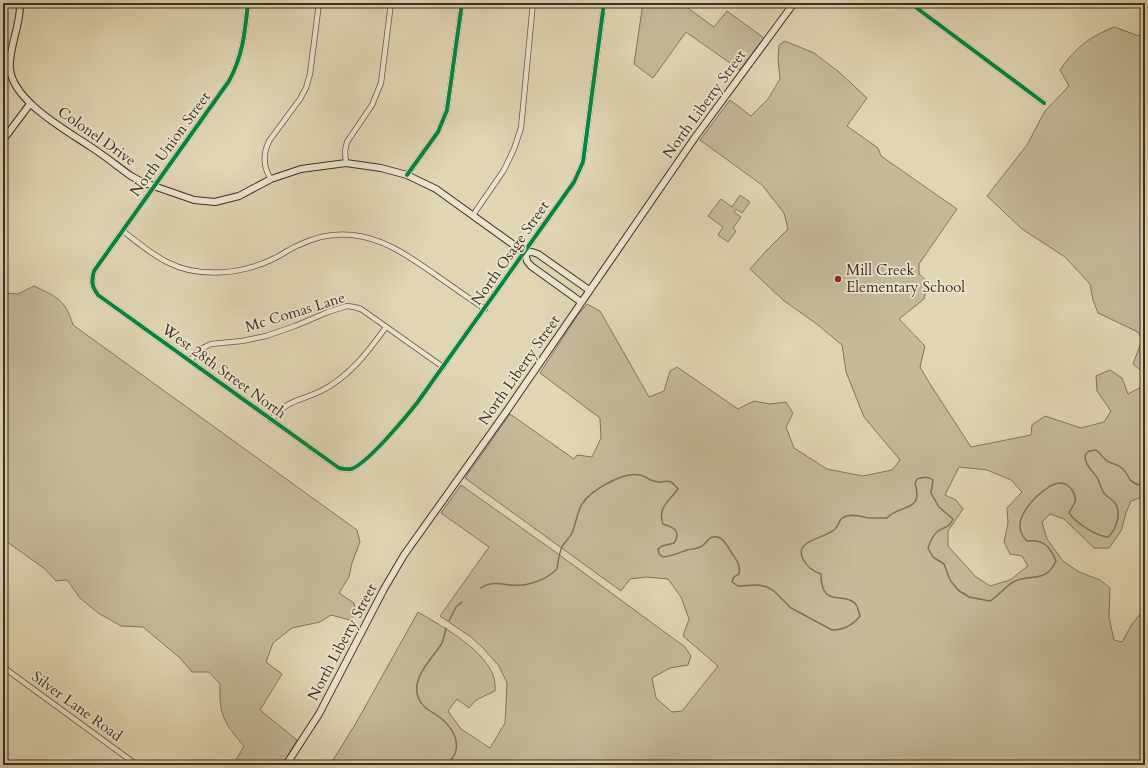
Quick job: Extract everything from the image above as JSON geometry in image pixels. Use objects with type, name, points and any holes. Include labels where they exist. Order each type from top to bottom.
[{"type":"main road","points":[[10,69],[11,54],[17,32],[20,3]]},
{"type":"main road","name":"North Liberty Street","points":[[286,765],[319,714],[384,589],[404,555],[506,412],[696,136],[794,3]]},
{"type":"main road","name":"Colonel Drive","points":[[10,69],[17,88],[30,104],[131,176],[142,182],[194,200],[215,202],[238,196],[271,179],[301,169],[346,163],[381,168],[407,175],[436,190],[525,253],[527,261],[531,266],[581,302]]},
{"type":"main road","points":[[3,140],[30,104]]},
{"type":"main road","name":"Colonel Drive","points":[[525,253],[532,252],[538,254],[589,290]]},
{"type":"street","name":"North Union Street","points":[[94,289],[92,280],[94,271],[215,102],[235,71],[244,42],[248,3]]},
{"type":"street","points":[[271,179],[265,166],[264,155],[269,141],[300,99],[306,88],[310,74],[319,3]]},
{"type":"street","points":[[346,163],[345,151],[347,142],[372,105],[381,83],[391,3]]},
{"type":"street","points":[[407,175],[438,132],[447,110],[462,3]]},
{"type":"street","points":[[472,215],[504,170],[514,149],[520,128],[533,3]]},
{"type":"street","name":"North Osage Street","points":[[343,469],[351,469],[355,467],[399,425],[417,403],[574,182],[583,162],[604,3]]},
{"type":"street","points":[[910,3],[1044,103]]},
{"type":"street","points":[[3,76],[10,69]]},
{"type":"street","points":[[123,231],[151,253],[168,263],[186,270],[210,273],[234,271],[254,266],[320,237],[341,234],[366,237],[383,242],[400,250],[485,309]]},
{"type":"street","name":"West 28th Street North","points":[[94,289],[98,294],[271,420],[339,468],[343,469]]},
{"type":"street","name":"Mc Comas Lane","points":[[190,361],[199,350],[211,344],[242,341],[266,336],[347,306],[361,309],[443,367]]},
{"type":"street","points":[[271,420],[288,404],[320,391],[341,379],[365,355],[386,327]]},
{"type":"street","name":"Silver Lane Road","points":[[3,667],[138,765]]},
{"type":"shaded area","points":[[643,3],[681,3],[714,27],[727,11],[764,38],[740,70],[686,32],[653,78],[634,64]]},
{"type":"shaded area","points":[[1114,27],[1145,38],[1145,374],[1133,364],[1142,340],[1138,332],[1098,313],[1093,300],[1090,284],[1065,257],[1022,229],[987,196],[1027,145],[1045,111],[1069,86],[1060,70],[1071,55],[1090,39]]},
{"type":"shaded area","points":[[785,41],[814,53],[839,72],[867,98],[847,126],[878,148],[881,156],[957,209],[919,264],[919,274],[928,282],[924,299],[899,319],[925,346],[920,367],[971,447],[1031,435],[1032,425],[1045,416],[1081,428],[1104,422],[1111,411],[1097,391],[1096,376],[1110,370],[1122,378],[1128,394],[1145,385],[1145,496],[1131,501],[1121,531],[1109,548],[1094,548],[1064,519],[1050,514],[1042,522],[1047,539],[1063,561],[1079,572],[1100,580],[1110,588],[1109,617],[1114,640],[1122,642],[1132,624],[1145,608],[1145,765],[330,765],[356,723],[418,612],[468,644],[489,666],[494,678],[495,691],[476,700],[469,708],[457,699],[448,711],[461,729],[490,748],[505,723],[507,683],[499,666],[471,637],[440,616],[489,547],[441,513],[461,485],[685,647],[691,656],[688,665],[670,668],[652,678],[656,698],[672,712],[682,711],[718,666],[683,636],[689,619],[681,597],[668,579],[647,577],[630,579],[621,591],[465,478],[510,414],[574,459],[577,455],[592,457],[601,438],[600,418],[540,373],[577,316],[587,304],[600,311],[649,397],[664,391],[670,371],[677,367],[738,409],[754,401],[770,404],[786,402],[793,413],[786,427],[794,448],[827,469],[863,476],[892,470],[900,460],[864,417],[846,372],[842,345],[818,325],[783,300],[750,269],[788,229],[784,213],[762,185],[700,140],[730,100],[751,116],[768,99],[780,79],[778,59],[779,45]],"holes":[[[959,467],[987,470],[1011,480],[1022,492],[1007,508],[1008,523],[1004,542],[1010,554],[1022,556],[1028,566],[1010,580],[990,586],[975,576],[948,546],[948,531],[963,509],[956,500],[945,495]]]},
{"type":"shaded area","points":[[740,195],[750,202],[742,213],[736,209],[734,212],[741,217],[733,228],[736,231],[728,242],[718,235],[723,227],[708,216],[721,199],[732,207]]},
{"type":"shaded area","points":[[34,286],[54,296],[63,304],[67,309],[73,325],[357,530],[360,542],[352,563],[349,577],[339,593],[354,603],[356,614],[350,620],[331,615],[320,622],[292,628],[273,643],[266,662],[282,674],[260,710],[297,740],[282,765],[233,765],[244,746],[224,718],[221,704],[220,684],[209,672],[192,672],[180,658],[143,627],[121,626],[98,613],[80,598],[67,580],[56,581],[45,569],[3,539],[3,293],[18,294]]},
{"type":"waterway","points":[[481,588],[488,584],[530,584],[553,573],[557,569],[563,545],[572,533],[580,507],[586,499],[608,483],[625,476],[640,475],[658,482],[669,481],[678,489],[665,505],[662,513],[663,524],[675,530],[677,533],[676,539],[674,543],[662,546],[658,549],[659,554],[663,557],[694,549],[704,545],[712,537],[722,539],[739,565],[739,574],[734,577],[732,582],[738,586],[758,585],[767,587],[774,591],[791,608],[832,630],[836,630],[848,626],[860,616],[857,606],[852,601],[835,598],[829,596],[825,592],[822,585],[821,574],[810,568],[803,559],[801,553],[803,548],[812,540],[835,529],[844,517],[853,515],[869,518],[887,518],[893,513],[910,506],[916,499],[917,493],[915,483],[917,479],[925,477],[933,480],[931,493],[939,507],[953,519],[949,525],[938,531],[932,539],[928,548],[933,557],[944,564],[950,580],[958,590],[969,597],[990,601],[1008,585],[1015,581],[1038,577],[1048,572],[1056,561],[1051,551],[1042,542],[1027,541],[1020,530],[1021,518],[1027,508],[1035,498],[1048,487],[1058,483],[1068,485],[1075,496],[1075,502],[1069,513],[1072,517],[1098,534],[1108,537],[1111,534],[1116,526],[1118,516],[1117,507],[1115,503],[1104,493],[1097,478],[1087,464],[1085,455],[1089,451],[1096,450],[1107,461],[1125,471],[1130,480],[1135,483],[1139,485],[1145,482]]},
{"type":"waterway","points":[[449,621],[456,607],[462,602]]},
{"type":"waterway","points":[[446,628],[442,643],[420,675],[417,690],[418,697],[422,705],[443,720],[454,734],[456,739],[456,749],[451,760],[451,765]]},
{"type":"cycle path","points":[[248,3],[240,53],[229,81],[94,271],[94,289],[98,295],[339,468],[344,469],[351,469],[358,466],[376,450],[417,403],[574,182],[583,162],[604,3]]},
{"type":"cycle path","points":[[407,175],[438,132],[447,110],[462,3]]},
{"type":"cycle path","points":[[910,3],[1044,103]]},
{"type":"place","name":"Mill Creek Elementary School","points":[[838,279]]}]
